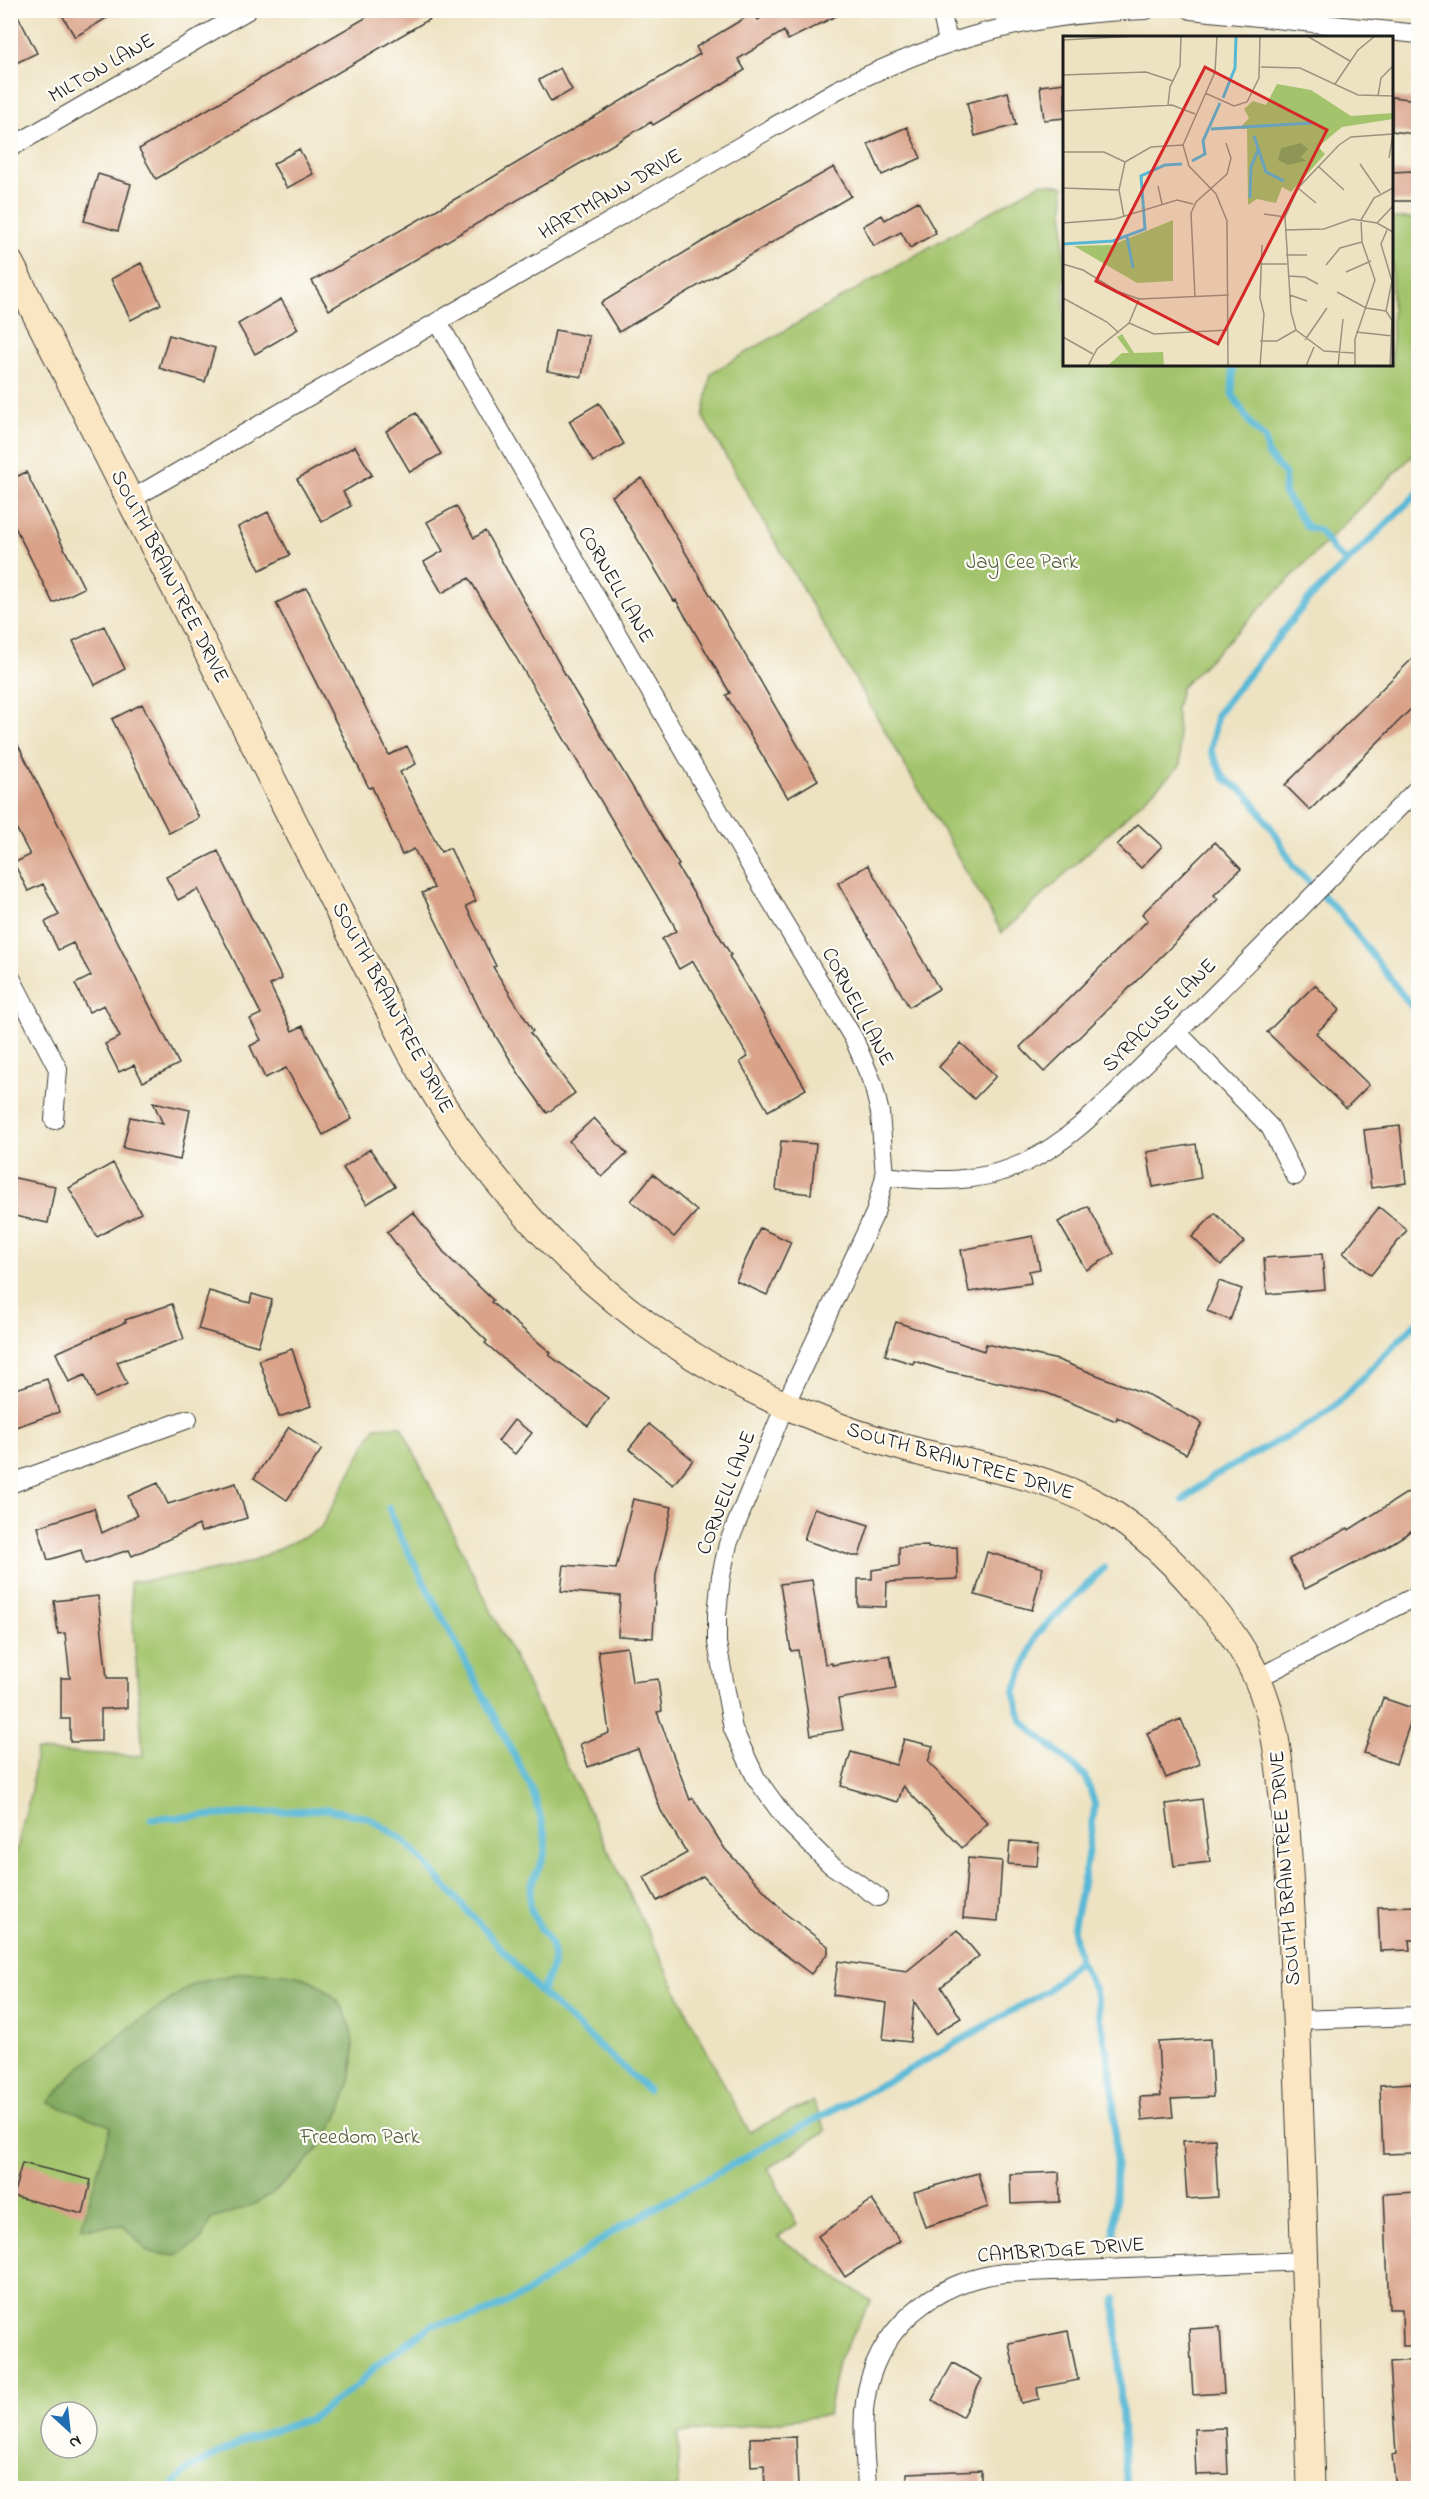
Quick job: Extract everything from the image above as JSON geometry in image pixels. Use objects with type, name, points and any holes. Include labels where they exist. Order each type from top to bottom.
[{"type":"street","name":"MILTON LANE","points":[[10,148],[248,10]]},
{"type":"street","points":[[941,10],[948,42]]},
{"type":"street","name":"HARTMANN DRIVE","points":[[129,500],[837,90],[867,75],[948,42],[989,30],[1080,14],[1146,10]]},
{"type":"street","points":[[1191,10],[1419,34]]},
{"type":"street","name":"SOUTH BRAINTREE DRIVE","points":[[10,263],[410,1051],[442,1106],[496,1182],[540,1231],[586,1275],[630,1312],[680,1348],[785,1405],[884,1443],[1050,1484],[1105,1509],[1161,1550],[1187,1578],[1234,1637],[1258,1678],[1278,1746],[1287,1822],[1296,2020],[1311,2488]]},
{"type":"street","name":"CORNELL LANE","points":[[438,322],[762,886],[854,1039],[866,1064],[880,1113],[885,1176],[875,1213],[785,1405],[728,1544],[721,1576],[717,1614],[717,1643],[733,1729],[756,1778],[787,1821],[830,1864],[878,1897]]},
{"type":"street","name":"SYRACUSE LANE","points":[[885,1176],[927,1182],[961,1180],[996,1173],[1041,1155],[1078,1128],[1177,1032],[1419,788]]},
{"type":"street","points":[[10,976],[57,1069],[54,1120]]},
{"type":"street","points":[[1177,1032],[1270,1127],[1295,1176]]},
{"type":"street","points":[[10,1484],[188,1419]]},
{"type":"street","points":[[1258,1678],[1419,1595]]},
{"type":"street","points":[[1296,2020],[1419,2016]]},
{"type":"street","name":"CAMBRIDGE DRIVE","points":[[867,2488],[865,2404],[870,2374],[880,2353],[895,2331],[915,2309],[943,2290],[975,2277],[1004,2273],[1304,2260]]},
{"type":"green space","name":"Jay Cee Park","points":[[1041,183],[1063,186],[1063,366],[1393,366],[1393,218],[1418,218],[1418,450],[1181,688],[1176,708],[1181,765],[1002,933],[703,417],[711,373]]},
{"type":"green space","name":"Freedom Park","points":[[401,1426],[695,2028],[749,2132],[813,2101],[826,2131],[768,2168],[797,2224],[778,2237],[871,2301],[838,2361],[828,2415],[678,2434],[678,2488],[11,2488],[10,1878],[31,1790],[36,1751],[143,1756],[130,1582],[202,1573],[248,1563],[320,1529],[375,1427]]},
{"type":"green space","points":[[246,1972],[298,1976],[314,1982],[332,1996],[345,2013],[351,2033],[353,2054],[351,2075],[345,2097],[327,2136],[301,2168],[270,2195],[249,2206],[211,2219],[202,2239],[177,2256],[148,2252],[123,2225],[81,2229],[111,2126],[48,2103],[74,2073],[133,2025],[195,1983]]},
{"type":"building","points":[[10,10],[15,10],[37,53],[10,66]]},
{"type":"building","points":[[59,10],[120,10],[75,37]]},
{"type":"building","points":[[379,10],[445,10],[156,179],[139,149]]},
{"type":"building","points":[[774,10],[848,10],[788,40],[784,31],[738,59],[745,70],[653,125],[651,122],[329,310],[312,281],[700,54],[696,47],[753,13],[758,20]]},
{"type":"building","points":[[560,68],[572,90],[551,102],[539,80]]},
{"type":"building","points":[[1063,83],[1063,118],[1044,120],[1040,86]]},
{"type":"building","points":[[1008,92],[1016,125],[975,136],[967,103]]},
{"type":"building","points":[[1393,97],[1418,100],[1414,134],[1393,131]]},
{"type":"building","points":[[907,127],[921,158],[882,175],[868,144]]},
{"type":"building","points":[[299,149],[313,174],[287,188],[273,164]]},
{"type":"building","points":[[834,167],[851,196],[619,332],[601,303],[710,237]]},
{"type":"building","points":[[1412,171],[1413,201],[1393,201],[1393,172]]},
{"type":"building","points":[[98,174],[131,184],[118,231],[84,221]]},
{"type":"building","points":[[918,201],[936,233],[910,248],[901,232],[874,246],[863,226],[882,215],[885,220]]},
{"type":"building","points":[[141,263],[161,304],[131,320],[111,279]]},
{"type":"building","points":[[281,299],[298,329],[255,354],[238,324]]},
{"type":"building","points":[[555,330],[589,336],[582,377],[547,371]]},
{"type":"building","points":[[169,335],[215,348],[205,382],[159,368]]},
{"type":"building","points":[[599,403],[624,444],[593,462],[569,421]]},
{"type":"building","points":[[416,413],[441,454],[410,472],[386,431]]},
{"type":"building","points":[[355,446],[372,475],[343,492],[351,506],[322,522],[297,479]]},
{"type":"building","points":[[26,472],[84,588],[53,603],[10,517],[10,480]]},
{"type":"building","points":[[642,478],[818,780],[788,798],[726,695],[730,693],[676,600],[674,601],[612,496]]},
{"type":"building","points":[[456,506],[474,538],[485,531],[574,690],[679,865],[677,866],[731,955],[729,956],[806,1089],[768,1111],[740,1062],[748,1057],[693,961],[679,969],[662,939],[676,931],[673,923],[469,578],[442,593],[424,562],[443,551],[427,522]]},
{"type":"building","points":[[268,512],[290,555],[260,570],[238,527]]},
{"type":"building","points":[[307,588],[389,755],[407,746],[416,764],[400,772],[441,852],[450,848],[476,901],[466,906],[496,966],[493,967],[533,1031],[530,1033],[575,1093],[547,1113],[519,1074],[482,1014],[422,893],[434,888],[414,849],[402,855],[372,787],[369,788],[276,603]]},
{"type":"building","points":[[104,626],[125,669],[95,685],[73,641]]},
{"type":"building","points":[[1419,652],[1419,701],[1310,810],[1285,785]]},
{"type":"building","points":[[142,704],[199,818],[169,833],[112,719]]},
{"type":"building","points":[[10,729],[179,1064],[143,1082],[134,1065],[119,1072],[105,1044],[120,1037],[104,1005],[89,1012],[75,984],[91,976],[73,943],[58,950],[45,922],[59,915],[43,884],[28,891],[14,863],[30,855],[10,816]]},
{"type":"building","points":[[1138,824],[1162,846],[1141,868],[1117,845]]},
{"type":"building","points":[[1215,842],[1241,869],[1214,895],[1218,899],[1187,931],[1044,1072],[1020,1047],[1148,920],[1142,914]]},
{"type":"building","points":[[218,851],[282,979],[270,985],[292,1031],[303,1026],[352,1119],[323,1135],[286,1068],[265,1078],[250,1046],[261,1040],[250,1019],[261,1014],[198,889],[178,900],[166,877]]},
{"type":"building","points":[[868,865],[939,989],[909,1007],[838,883]]},
{"type":"building","points":[[1315,985],[1340,1010],[1316,1033],[1369,1085],[1346,1108],[1267,1032]]},
{"type":"building","points":[[961,1043],[996,1076],[974,1099],[939,1067]]},
{"type":"building","points":[[153,1102],[190,1110],[180,1160],[123,1148],[130,1117],[163,1124]]},
{"type":"building","points":[[594,1118],[627,1154],[602,1177],[569,1141]]},
{"type":"building","points":[[1400,1126],[1406,1183],[1371,1188],[1364,1130]]},
{"type":"building","points":[[781,1141],[816,1144],[811,1194],[776,1190]]},
{"type":"building","points":[[1196,1144],[1201,1178],[1153,1187],[1147,1152]]},
{"type":"building","points":[[370,1149],[395,1186],[367,1204],[343,1168]]},
{"type":"building","points":[[113,1163],[141,1213],[97,1237],[69,1188]]},
{"type":"building","points":[[653,1174],[697,1211],[674,1237],[631,1201]]},
{"type":"building","points":[[10,1177],[55,1186],[48,1223],[10,1215]]},
{"type":"building","points":[[1088,1206],[1114,1254],[1086,1270],[1058,1222]]},
{"type":"building","points":[[1379,1207],[1407,1230],[1371,1275],[1343,1253]]},
{"type":"building","points":[[413,1212],[446,1255],[493,1300],[491,1302],[551,1353],[549,1355],[608,1398],[588,1426],[542,1392],[485,1343],[487,1341],[423,1279],[387,1232]]},
{"type":"building","points":[[1215,1213],[1244,1242],[1221,1265],[1192,1237]]},
{"type":"building","points":[[760,1228],[791,1242],[767,1295],[736,1281]]},
{"type":"building","points":[[1033,1236],[1040,1269],[1029,1271],[1031,1283],[969,1292],[961,1250]]},
{"type":"building","points":[[1322,1254],[1325,1289],[1267,1294],[1264,1258]]},
{"type":"building","points":[[1219,1281],[1242,1289],[1230,1320],[1207,1311]]},
{"type":"building","points":[[209,1291],[250,1303],[252,1294],[272,1300],[258,1346],[198,1329]]},
{"type":"building","points":[[172,1304],[184,1339],[117,1362],[127,1384],[95,1398],[85,1375],[69,1382],[56,1353],[126,1322],[125,1320]]},
{"type":"building","points":[[896,1322],[984,1351],[986,1344],[1058,1360],[1151,1396],[1202,1423],[1186,1454],[1117,1417],[1116,1421],[1047,1393],[946,1371],[914,1361],[913,1364],[885,1355]]},
{"type":"building","points":[[292,1349],[311,1406],[279,1417],[259,1360]]},
{"type":"building","points":[[47,1379],[59,1412],[10,1429],[10,1391]]},
{"type":"building","points":[[514,1420],[532,1433],[515,1454],[498,1441]]},
{"type":"building","points":[[649,1424],[693,1460],[673,1485],[629,1449]]},
{"type":"building","points":[[289,1427],[322,1449],[287,1500],[254,1478]]},
{"type":"building","points":[[158,1483],[168,1504],[236,1483],[247,1518],[201,1532],[199,1525],[132,1556],[129,1550],[85,1564],[81,1550],[48,1560],[38,1527],[94,1508],[102,1533],[137,1516],[128,1496]]},
{"type":"building","points":[[1419,1485],[1419,1526],[1383,1549],[1305,1589],[1289,1559],[1348,1528],[1349,1530]]},
{"type":"building","points":[[633,1499],[672,1507],[656,1575],[653,1638],[618,1636],[620,1596],[561,1591],[564,1565],[616,1569]]},
{"type":"building","points":[[814,1508],[869,1525],[859,1556],[852,1556],[804,1540]]},
{"type":"building","points":[[928,1546],[928,1548],[957,1547],[958,1579],[887,1582],[886,1607],[858,1606],[858,1579],[872,1579],[872,1570],[899,1566],[899,1547]]},
{"type":"building","points":[[987,1552],[1043,1568],[1032,1610],[975,1595]]},
{"type":"building","points":[[812,1580],[825,1664],[832,1663],[832,1665],[890,1655],[896,1689],[838,1699],[843,1730],[811,1735],[798,1650],[791,1651],[780,1584]]},
{"type":"building","points":[[98,1596],[107,1678],[127,1678],[127,1708],[101,1709],[101,1741],[70,1742],[70,1719],[61,1719],[61,1678],[70,1678],[65,1633],[58,1634],[54,1601]]},
{"type":"building","points":[[627,1647],[632,1682],[658,1679],[662,1711],[657,1712],[690,1800],[693,1798],[725,1849],[786,1914],[828,1946],[828,1953],[811,1974],[755,1932],[703,1876],[657,1901],[644,1877],[687,1853],[661,1811],[638,1749],[588,1767],[580,1744],[609,1733],[598,1651]]},
{"type":"building","points":[[1383,1698],[1415,1709],[1396,1764],[1364,1753]]},
{"type":"building","points":[[1181,1719],[1200,1764],[1166,1778],[1147,1733]]},
{"type":"building","points":[[904,1739],[933,1746],[928,1762],[988,1823],[962,1848],[903,1786],[898,1802],[841,1786],[851,1752],[896,1765]]},
{"type":"building","points":[[1202,1799],[1210,1862],[1174,1866],[1166,1804]]},
{"type":"building","points":[[1010,1841],[1039,1843],[1037,1866],[1008,1864]]},
{"type":"building","points":[[968,1858],[1002,1861],[998,1921],[963,1918]]},
{"type":"building","points":[[1419,1906],[1419,1940],[1409,1940],[1410,1950],[1380,1951],[1378,1907]]},
{"type":"building","points":[[957,1930],[979,1956],[941,1987],[961,2018],[935,2034],[914,2001],[910,2042],[883,2039],[887,2003],[833,1995],[838,1961],[907,1971]]},
{"type":"building","points":[[1210,2039],[1213,2097],[1171,2099],[1173,2117],[1142,2120],[1140,2097],[1161,2096],[1158,2042]]},
{"type":"building","points":[[1412,2083],[1415,2153],[1383,2154],[1380,2085]]},
{"type":"building","points":[[1215,2139],[1218,2197],[1187,2199],[1183,2141]]},
{"type":"building","points":[[22,2163],[91,2180],[83,2214],[13,2196]]},
{"type":"building","points":[[1059,2172],[1060,2202],[1011,2204],[1010,2174]]},
{"type":"building","points":[[978,2173],[988,2207],[925,2227],[914,2192]]},
{"type":"building","points":[[1416,2192],[1419,2346],[1403,2346],[1402,2309],[1389,2309],[1384,2194]]},
{"type":"building","points":[[872,2200],[900,2241],[845,2277],[818,2236]]},
{"type":"building","points":[[1220,2327],[1224,2393],[1193,2395],[1189,2329]]},
{"type":"building","points":[[1068,2331],[1078,2380],[1037,2388],[1039,2399],[1021,2403],[1009,2343]]},
{"type":"building","points":[[1419,2360],[1419,2488],[1396,2488],[1392,2455],[1396,2454],[1390,2362]]},
{"type":"building","points":[[953,2363],[982,2379],[962,2417],[932,2400]]},
{"type":"building","points":[[1226,2428],[1228,2474],[1196,2475],[1194,2429]]},
{"type":"building","points":[[796,2437],[798,2488],[765,2488],[764,2465],[751,2466],[750,2438]]},
{"type":"building","points":[[981,2470],[981,2488],[907,2488],[907,2473]]},
{"type":"waterway","points":[[1229,366],[1233,371],[1232,394],[1252,426],[1265,439],[1268,455],[1285,474],[1284,493],[1307,527],[1319,530],[1334,551],[1347,562]]},
{"type":"waterway","points":[[1418,493],[1308,600],[1217,714],[1211,751],[1224,778],[1248,795],[1274,832],[1294,867],[1341,914],[1418,1015]]},
{"type":"waterway","points":[[1183,1500],[1212,1477],[1315,1421],[1335,1406],[1418,1321]]},
{"type":"waterway","points":[[389,1508],[399,1534],[531,1787],[545,1836],[545,1851],[531,1887],[530,1904],[535,1919],[552,1947],[554,1955],[541,1993]]},
{"type":"waterway","points":[[1104,1568],[1037,1634],[1014,1693],[1022,1721],[1086,1777],[1095,1805],[1085,1872],[1073,1929],[1079,1960],[1095,1990],[1113,2084],[1116,2166],[1114,2238]]},
{"type":"waterway","points":[[151,1819],[327,1809],[369,1818],[405,1841],[541,1993],[648,2090]]},
{"type":"waterway","points":[[171,2488],[188,2469],[249,2438],[310,2419],[358,2385],[377,2365],[432,2325],[476,2317],[523,2295],[614,2231],[760,2149],[914,2067],[1048,1990],[1079,1960]]},
{"type":"waterway","points":[[1115,2299],[1126,2488]]}]
